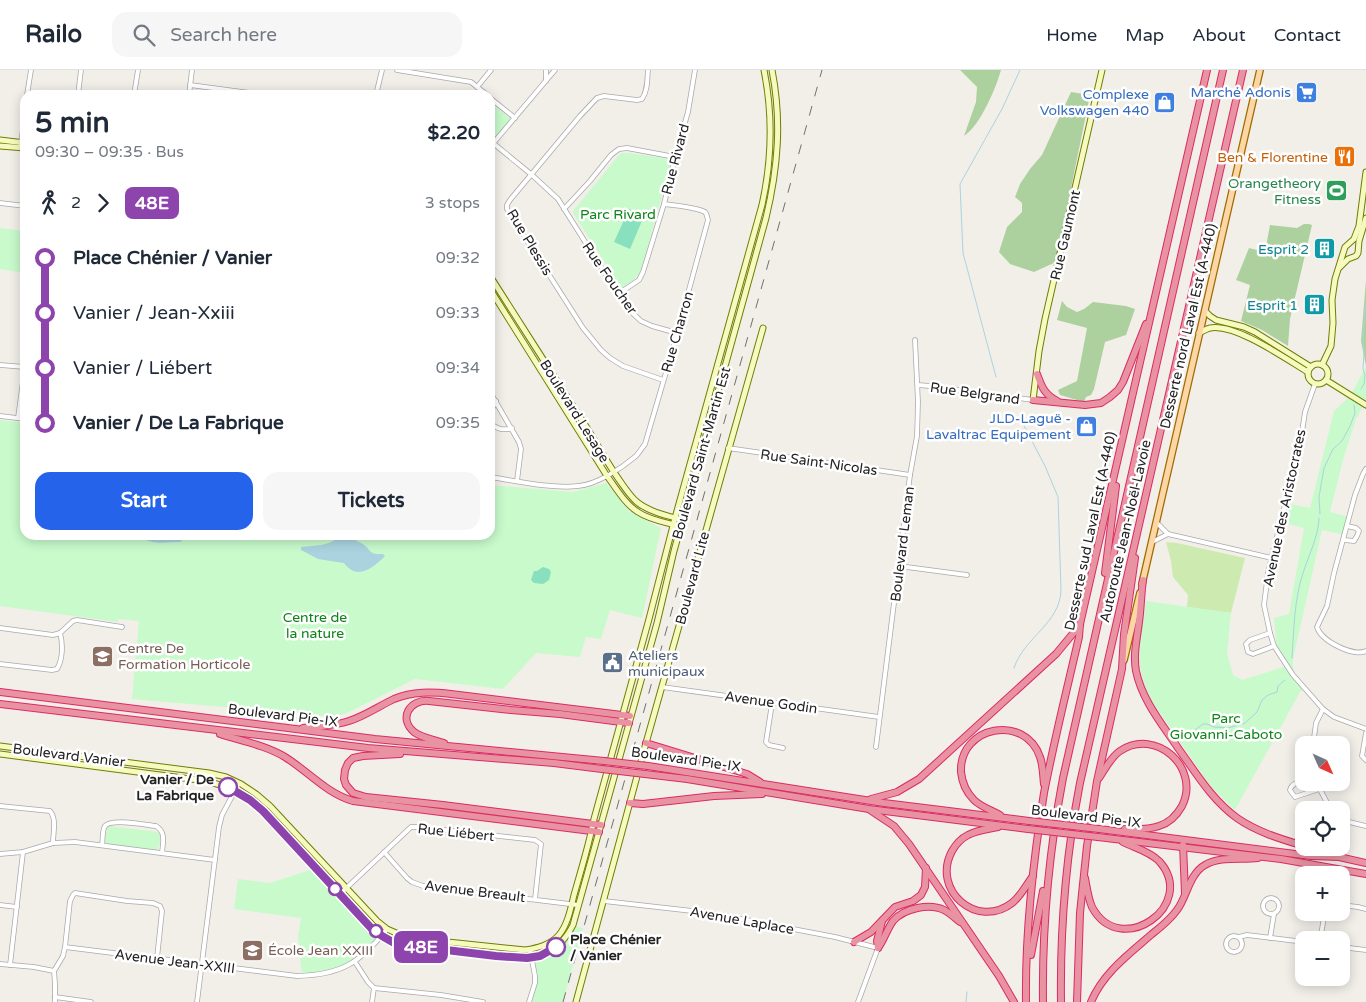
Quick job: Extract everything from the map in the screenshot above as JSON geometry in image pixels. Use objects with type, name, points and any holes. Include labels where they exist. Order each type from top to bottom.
[{"type":"highway","name":"Desserte sud Laval Est (A-440)","points":[[1026,1002],[1033,874],[1044,793],[1079,637],[1080,624],[1207,70]]},
{"type":"highway","name":"Autoroute Jean-Noël-Lavoie","points":[[1043,1002],[1044,924],[1050,861],[1067,755],[1224,70]]},
{"type":"highway","name":"Autoroute Jean-Noël-Lavoie","points":[[1061,1002],[1064,900],[1076,804],[1094,717],[1243,70]]},
{"type":"highway","points":[[1033,400],[1078,405],[1093,404],[1104,401],[1116,393],[1125,377],[1153,306]]},
{"type":"highway","points":[[1037,374],[1045,392],[1058,402]]},
{"type":"highway","points":[[1102,602],[1118,460]]},
{"type":"highway","points":[[1122,669],[1124,634],[1141,519]]},
{"type":"highway","points":[[1142,580],[1135,661],[1139,682],[1151,708],[1205,786],[1224,808],[1259,830],[1295,843]]},
{"type":"highway","points":[[867,800],[897,792],[919,779],[1052,658],[1066,644],[1080,624]]},
{"type":"highway","name":"Desserte nord Laval Est (A-440)","points":[[1077,1002],[1083,872],[1097,781],[1122,669]]},
{"type":"highway","name":"Boulevard Pie-IX","points":[[0,692],[423,745],[648,766],[884,803],[1311,856],[1339,857],[1366,863]]},
{"type":"highway","points":[[290,729],[343,723],[355,719],[396,698],[410,694],[425,693],[446,694],[630,719]]},
{"type":"highway","points":[[455,747],[413,731],[406,718],[411,706],[416,702],[426,701],[511,710],[622,718]]},
{"type":"highway","name":"Boulevard Pie-IX","points":[[0,704],[206,729],[418,752],[544,762],[645,774],[869,809],[1271,858],[1366,874]]},
{"type":"highway","points":[[206,729],[264,747],[280,754],[332,793],[353,801],[599,832]]},
{"type":"highway","points":[[1006,818],[975,801],[964,785],[961,771],[963,756],[979,736],[1002,729],[1017,732],[1029,740],[1036,748],[1041,760],[1044,793]]},
{"type":"highway","points":[[646,743],[747,774],[763,784]]},
{"type":"highway","points":[[1097,781],[1112,758],[1132,746],[1146,744],[1162,748],[1174,756],[1182,768],[1187,785],[1186,796],[1181,808],[1175,816],[1164,824],[1142,829],[1101,829]]},
{"type":"highway","points":[[418,752],[356,757],[345,770],[345,784],[354,794],[366,797],[601,825]]},
{"type":"highway","points":[[630,803],[644,804],[714,796],[773,793]]},
{"type":"highway","points":[[869,809],[898,830],[966,927],[1014,1002]]},
{"type":"highway","points":[[1004,826],[971,834],[955,846],[947,867],[947,878],[952,891],[968,907],[981,911],[995,911],[1006,907],[1017,899],[1033,874]]},
{"type":"highway","points":[[1083,872],[1091,904],[1098,915],[1107,923],[1116,927],[1133,929],[1143,926],[1156,918],[1163,910],[1168,896],[1169,881],[1165,870],[1149,853],[1116,839]]},
{"type":"highway","points":[[1182,839],[1185,894]]},
{"type":"highway","points":[[1091,1002],[1099,986],[1109,973],[1172,917],[1180,907],[1200,868],[1210,862],[1221,860],[1271,858]]},
{"type":"highway","points":[[1027,970],[1050,861]]},
{"type":"highway","points":[[854,942],[869,934],[894,907],[913,901],[921,895],[925,887],[926,868]]},
{"type":"highway","points":[[878,948],[894,921],[901,914],[912,910],[942,909],[966,927]]},
{"type":"highway","points":[[878,948],[877,941],[882,921]]},
{"type":"main road","name":"Desserte nord Laval Est (A-440)","points":[[1122,669],[1260,70]]},
{"type":"street","points":[[28,90],[31,70]]},
{"type":"street","points":[[79,90],[81,70]]},
{"type":"street","points":[[135,90],[138,70]]},
{"type":"street","points":[[190,90],[192,70]]},
{"type":"street","points":[[377,90],[382,70]]},
{"type":"street","points":[[397,70],[471,82],[481,90]]},
{"type":"street","points":[[476,86],[491,70]]},
{"type":"street","points":[[546,70],[546,81]]},
{"type":"street","points":[[495,141],[556,70]]},
{"type":"street","name":"Rue Plessis","points":[[648,70],[645,94],[642,99],[604,96],[597,98],[510,200],[507,209],[583,328],[601,350],[623,366],[664,380]]},
{"type":"street","name":"Rue Rivard","points":[[618,294],[639,280],[643,272],[664,204],[688,112],[695,70]]},
{"type":"street","name":"Boulevard Saint-Martin Est","points":[[592,831],[673,524],[763,198],[770,138],[768,96],[764,70]]},
{"type":"street","name":"Boulevard Saint-Martin Est","points":[[599,832],[771,196],[778,137],[778,109],[772,70]]},
{"type":"street","name":"Rue Gaumont","points":[[1033,400],[1045,319],[1102,70]]},
{"type":"street","points":[[190,85],[228,90]]},
{"type":"street","points":[[495,102],[514,118]]},
{"type":"street","points":[[0,140],[20,144]]},
{"type":"street","name":"Rue Foucher","points":[[495,143],[558,199],[627,308],[641,321],[677,333]]},
{"type":"street","points":[[0,146],[20,145]]},
{"type":"street","points":[[564,209],[619,149],[627,148],[675,156]]},
{"type":"street","points":[[1322,365],[1331,346],[1333,323],[1332,291],[1346,245],[1354,239],[1359,226],[1366,172]]},
{"type":"street","points":[[0,202],[20,205]]},
{"type":"street","name":"Rue Charron","points":[[495,478],[561,486],[590,484],[613,472],[636,455],[646,444],[708,220],[704,212],[664,204]]},
{"type":"street","points":[[1339,268],[1358,253],[1358,246],[1366,218]]},
{"type":"street","points":[[1351,242],[1358,246]]},
{"type":"street","points":[[1344,250],[1346,255],[1351,257]]},
{"type":"street","name":"Boulevard Lesage","points":[[495,284],[579,414],[613,472],[629,494],[648,508],[675,518],[682,523]]},
{"type":"street","name":"Boulevard Lesage","points":[[495,297],[622,497],[640,514],[673,524],[682,523]]},
{"type":"street","points":[[1205,311],[1216,320],[1244,327],[1255,332],[1310,369]]},
{"type":"street","name":"Boulevard Lite","points":[[576,1002],[646,743],[763,328]]},
{"type":"street","points":[[1199,333],[1209,328],[1215,328],[1245,335],[1310,369]]},
{"type":"street","name":"Boulevard Leman","points":[[876,747],[910,475],[917,436],[918,386],[915,340]]},
{"type":"street","points":[[1316,364],[1322,365],[1328,371],[1328,376],[1320,384],[1315,384],[1309,379],[1310,369],[1316,364]]},
{"type":"street","points":[[0,365],[20,366]]},
{"type":"street","points":[[1326,380],[1366,405]]},
{"type":"street","name":"Avenue des Aristocrates","points":[[1315,384],[1305,412],[1302,432],[1268,573],[1264,605],[1274,646],[1293,675],[1323,709],[1334,717],[1366,729]]},
{"type":"street","name":"Rue Belgrand","points":[[918,386],[1033,400]]},
{"type":"street","points":[[496,401],[519,442],[521,450],[517,481]]},
{"type":"street","points":[[0,416],[18,418],[20,403]]},
{"type":"street","points":[[495,427],[506,430],[512,428]]},
{"type":"street","name":"Rue Saint-Nicolas","points":[[728,448],[910,475]]},
{"type":"street","points":[[1366,469],[1355,495],[1327,606],[1317,627],[1319,632],[1326,638],[1347,651],[1360,653],[1366,651]]},
{"type":"street","points":[[1156,522],[1168,534],[1272,558]]},
{"type":"street","points":[[1344,540],[1354,541],[1359,531],[1356,528],[1347,526]]},
{"type":"street","points":[[1151,542],[1168,534]]},
{"type":"street","points":[[899,566],[968,575]]},
{"type":"street","points":[[0,628],[53,635],[60,634],[73,621],[77,620],[122,627]]},
{"type":"street","points":[[1270,633],[1250,640],[1246,647],[1248,652],[1254,654],[1274,646]]},
{"type":"street","points":[[0,664],[57,669],[60,664],[62,642],[60,634]]},
{"type":"street","name":"Avenue Godin","points":[[662,688],[879,716]]},
{"type":"street","points":[[1314,736],[1316,723],[1323,709]]},
{"type":"street","points":[[771,710],[766,742],[769,746],[783,748]]},
{"type":"street","points":[[1366,733],[1362,756],[1366,760]]},
{"type":"street","name":"Boulevard Vanier","points":[[0,746],[209,773],[226,777],[239,783],[270,806],[377,921],[387,929],[403,936],[419,939],[525,950],[549,944],[560,934],[566,923],[592,831]]},
{"type":"street","name":"Boulevard Vanier","points":[[0,754],[221,784],[250,800],[263,811],[372,929],[396,944],[410,946],[496,956],[532,957],[540,956],[550,951],[564,940],[573,925],[599,832]]},
{"type":"street","points":[[197,1002],[219,827],[222,815],[239,783]]},
{"type":"street","points":[[1295,784],[1290,788],[1295,797],[1313,791]]},
{"type":"street","points":[[0,806],[50,811],[53,814],[53,843]]},
{"type":"street","points":[[102,845],[105,826],[115,821],[156,826],[163,833],[162,853]]},
{"type":"street","points":[[1350,822],[1366,826]]},
{"type":"street","name":"Rue Liébert","points":[[340,894],[411,827],[535,840],[541,844],[535,899]]},
{"type":"street","points":[[0,854],[23,852],[53,843],[75,842],[215,860]]},
{"type":"street","points":[[10,965],[23,852]]},
{"type":"street","name":"Avenue Breault","points":[[384,852],[407,878],[423,886],[578,905]]},
{"type":"street","points":[[91,1002],[55,1000],[54,971],[63,956],[70,901],[76,893],[153,903],[160,906],[162,911],[157,958]]},
{"type":"street","points":[[1270,938],[1274,914],[1278,910],[1279,905],[1277,901],[1270,898],[1265,901],[1264,908],[1269,914],[1274,914]]},
{"type":"street","name":"Avenue Laplace","points":[[604,901],[710,913],[878,948]]},
{"type":"street","points":[[0,904],[17,907]]},
{"type":"street","points":[[1350,905],[1366,909]]},
{"type":"street","name":"Avenue Jean-XXIII","points":[[65,947],[297,976],[311,976],[336,971],[355,962],[365,954],[387,929]]},
{"type":"street","points":[[1239,937],[1242,947],[1235,952],[1229,951],[1226,944],[1227,939],[1234,935],[1239,937],[1247,935],[1295,941]]},
{"type":"street","points":[[858,1002],[878,948]]},
{"type":"street","points":[[1350,948],[1366,950]]},
{"type":"street","points":[[529,1002],[535,976],[530,950]]},
{"type":"street","points":[[355,962],[374,988],[441,995],[483,1002]]},
{"type":"street","points":[[0,964],[54,971]]},
{"type":"street","points":[[372,1002],[374,988]]},
{"type":"green space","points":[[960,70],[1001,70],[991,96],[976,124],[964,136],[976,102],[977,87]]},
{"type":"green space","points":[[1071,92],[1090,95],[1056,262],[1034,272],[1010,264],[999,252],[1007,227],[1022,212],[1022,203],[1015,197],[1020,184],[1042,155]]},
{"type":"green space","points":[[495,106],[511,119],[495,137]]},
{"type":"green space","name":"Parc Rivard","points":[[622,153],[671,159],[671,162],[641,271],[634,280],[621,288],[573,211]]},
{"type":"green space","points":[[629,209],[644,216],[630,249],[614,242]]},
{"type":"green space","points":[[1304,224],[1312,225],[1290,319],[1288,346],[1262,330],[1241,321],[1250,285],[1236,280],[1249,248],[1265,252],[1270,225],[1297,228]]},
{"type":"green space","points":[[0,228],[20,230],[20,272],[0,269]]},
{"type":"green space","points":[[1366,280],[1366,366],[1361,341]]},
{"type":"green space","points":[[1062,301],[1067,307],[1077,312],[1093,302],[1135,309],[1126,335],[1105,342],[1094,389],[1084,402],[1060,395],[1058,390],[1077,381],[1087,328],[1057,320]]},
{"type":"green space","name":"Parc Giovanni-Caboto","points":[[1366,366],[1366,401],[1356,419],[1330,512],[1350,517],[1345,535],[1322,530],[1293,659],[1293,675],[1304,688],[1300,692],[1235,810],[1211,787],[1151,700],[1143,681],[1139,662],[1139,646],[1146,601],[1231,613],[1227,653],[1233,675],[1242,680],[1287,666],[1277,650],[1274,618],[1289,614],[1304,528],[1281,522],[1285,503],[1310,508],[1334,411],[1351,395]]},
{"type":"green space","name":"Centre de la nature","points":[[0,420],[20,422],[20,540],[495,540],[495,485],[573,492],[606,483],[630,512],[661,528],[642,618],[610,610],[601,639],[586,637],[580,657],[536,653],[503,689],[415,679],[345,714],[327,716],[132,699],[139,621],[118,619],[118,622],[0,606]]},
{"type":"green space","points":[[1166,542],[1245,558],[1231,613],[1187,607],[1188,595],[1173,577]]},
{"type":"green space","points":[[543,567],[551,572],[549,580],[543,584],[534,583],[531,580],[534,571]]},
{"type":"green space","points":[[109,826],[158,832],[160,841],[157,850],[106,844],[105,840]]},
{"type":"green space","points":[[313,869],[380,937],[366,952],[336,971],[302,975],[298,937],[301,918],[234,909],[238,879],[270,883]]},
{"type":"green space","points":[[573,926],[583,928],[563,1002],[530,1002],[536,979],[531,958],[550,951]]},
{"type":"water","points":[[146,540],[182,540],[181,542],[164,543]]},
{"type":"water","points":[[335,540],[354,540],[364,545],[372,553],[385,556],[375,565],[360,572],[354,571],[344,563],[318,559],[301,550],[301,547]]},
{"type":"waterway","points":[[996,377],[963,253],[960,184],[1002,109],[1020,70]]},
{"type":"waterway","points":[[1361,389],[1364,384],[1365,375],[1363,369],[1363,336],[1366,302]]},
{"type":"waterway","points":[[1320,514],[1319,497],[1324,468],[1333,449],[1342,441],[1350,426],[1355,413],[1354,405]]},
{"type":"waterway","points":[[1014,668],[1025,648],[1055,612],[1061,590],[1058,497],[1045,466],[1020,418]]},
{"type":"waterway","points":[[1292,658],[1298,594],[1319,525],[1319,518]]},
{"type":"waterway","points":[[1195,730],[1203,724],[1228,728],[1245,723],[1257,712],[1262,700],[1268,695],[1277,692],[1278,686],[1285,680]]},
{"type":"waterway","points":[[966,1002],[967,992]]},
{"type":"railway","points":[[563,1002],[822,70]]},
{"type":"bus line","name":"48E","points":[[228,787],[250,800],[263,811],[372,929],[396,944],[527,958],[540,956],[556,947]]},
{"type":"place","name":"Marché Adonis","points":[[1307,92]]},
{"type":"place","name":"Complexe Volkswagen 440","points":[[1165,102]]},
{"type":"place","name":"Ben & Florentine","points":[[1344,157]]},
{"type":"place","name":"Orangetheory Fitness","points":[[1337,191]]},
{"type":"place","name":"Esprit 2","points":[[1325,249]]},
{"type":"place","name":"Esprit 1","points":[[1314,305]]},
{"type":"place","name":"JLD-Laguë - Lavaltrac Equipement","points":[[1087,426]]},
{"type":"place","name":"Centre De Formation Horticole","points":[[102,656]]},
{"type":"place","name":"Ateliers municipaux","points":[[612,663]]},
{"type":"place","name":"Vanier / De La Fabrique","points":[[228,787]]},
{"type":"place","name":"Place Chénier / Vanier","points":[[556,947]]},
{"type":"place","name":"École Jean XXIII","points":[[252,950]]}]
